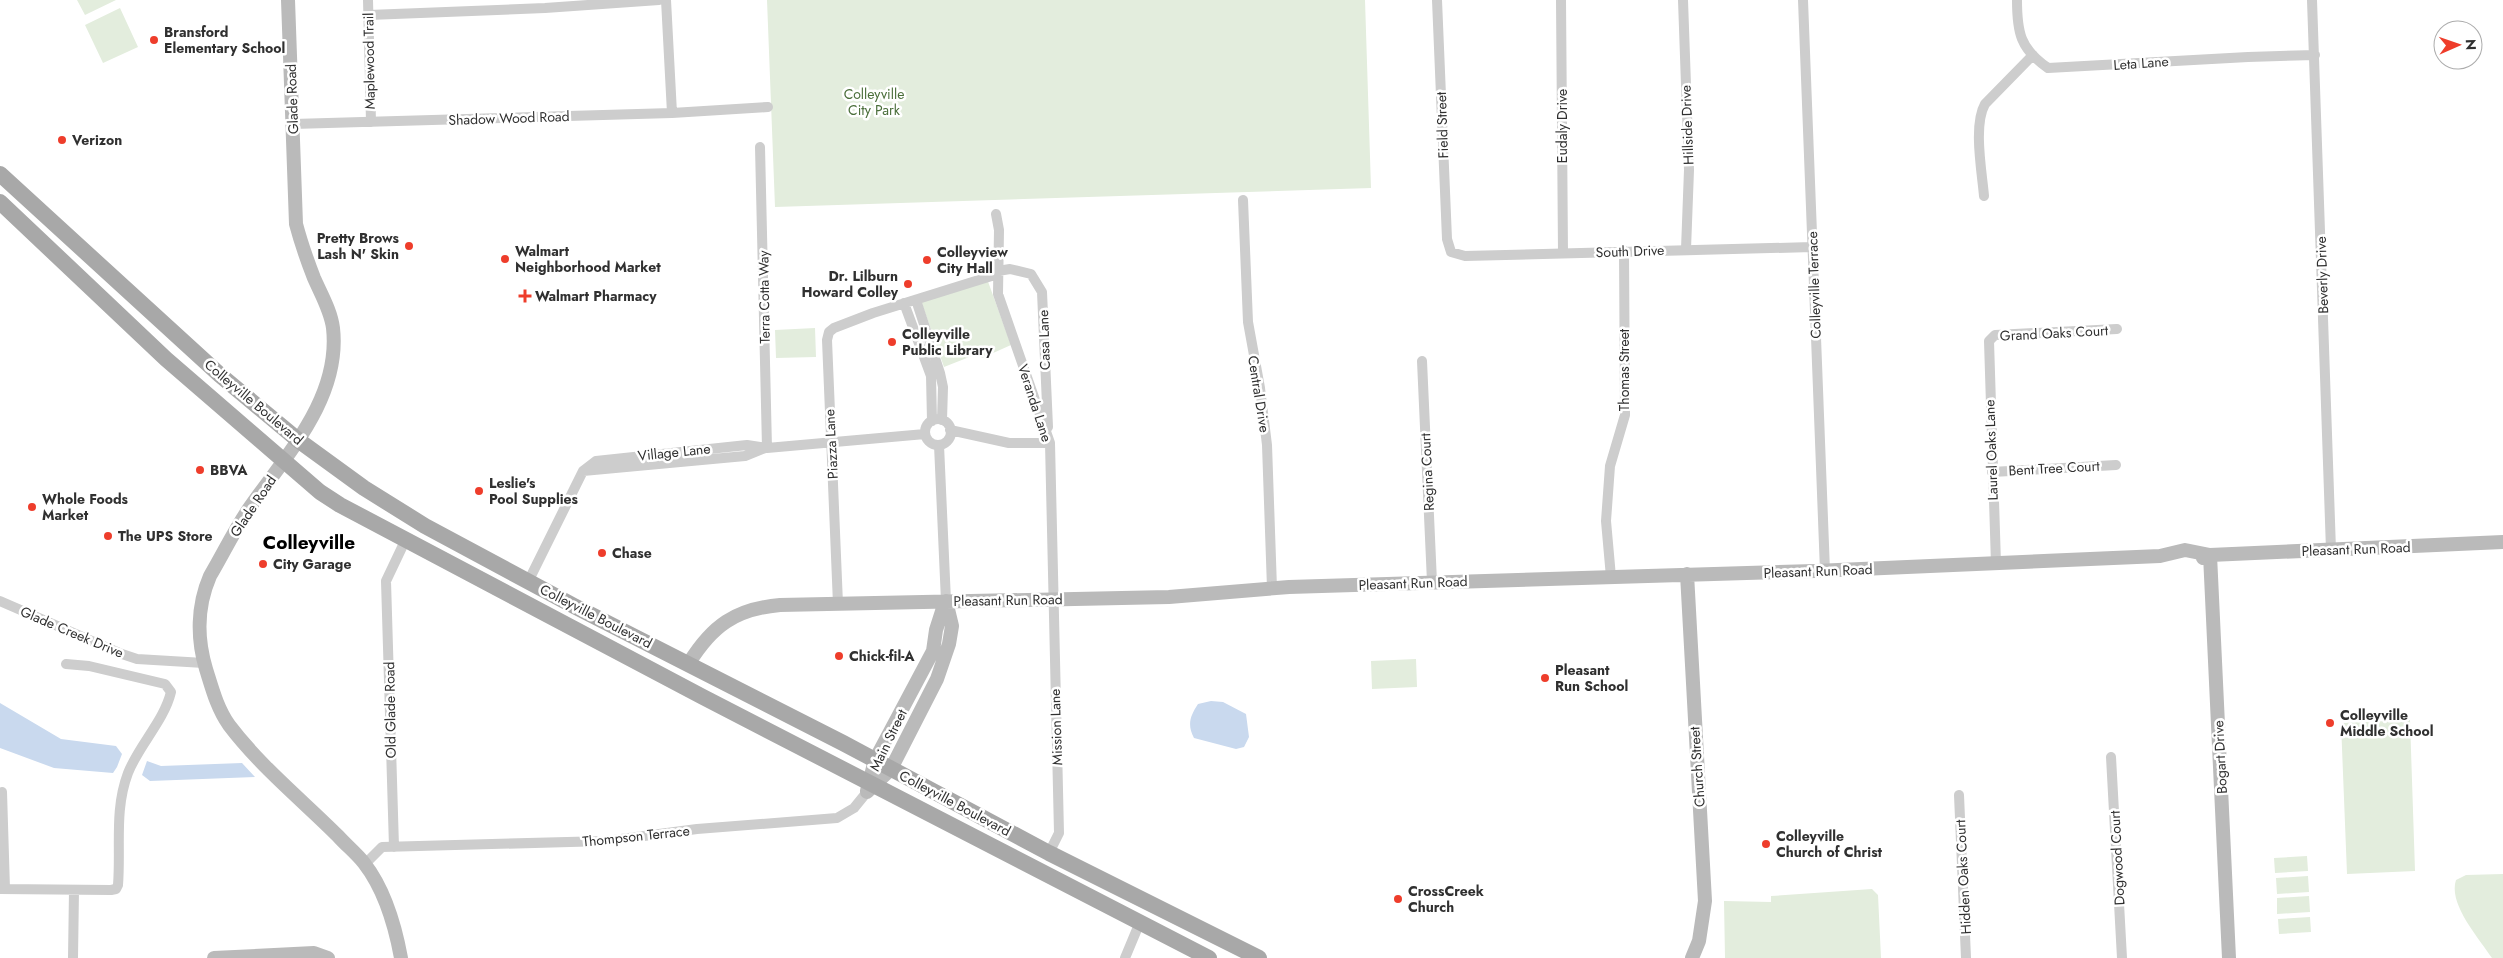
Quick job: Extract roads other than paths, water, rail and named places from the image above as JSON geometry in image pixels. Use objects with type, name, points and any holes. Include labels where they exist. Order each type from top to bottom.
[{"type":"main road","name":"Colleyville Boulevard","points":[[0,174],[220,375],[298,440],[364,488],[425,526],[528,582],[891,768],[1049,853],[1155,904],[1260,958]]},
{"type":"main road","name":"Colleyville Boulevard","points":[[0,202],[166,359],[334,501],[405,542],[870,786],[1039,870],[1209,958]]},
{"type":"main road","points":[[96,292],[111,277]]},
{"type":"main road","points":[[1039,870],[1049,853]]},
{"type":"main road","points":[[1140,922],[1155,904]]},
{"type":"street","name":"Glade Road","points":[[288,0],[296,224],[304,254],[331,316],[334,353],[329,380],[298,440],[239,524],[205,587],[200,614],[200,645],[215,698],[229,724],[295,795],[364,864],[384,897],[396,930],[401,958]]},
{"type":"street","name":"Maplewood Trail","points":[[368,0],[371,122]]},
{"type":"street","points":[[369,14],[545,4],[659,0]]},
{"type":"street","points":[[666,0],[672,113]]},
{"type":"street","name":"Field Street","points":[[1437,0],[1446,230],[1449,249]]},
{"type":"street","name":"Eudaly Drive","points":[[1561,0],[1563,253]]},
{"type":"street","name":"Hillside Drive","points":[[1684,0],[1689,170],[1686,249]]},
{"type":"street","name":"Colleyville Terrace","points":[[1803,0],[1826,571]]},
{"type":"street","name":"Leta Lane","points":[[2017,0],[2020,37],[2033,55],[2048,68],[2315,56]]},
{"type":"street","name":"Beverly Drive","points":[[2312,0],[2331,550]]},
{"type":"street","points":[[1984,196],[1980,143],[1981,111],[1985,104],[2033,55]]},
{"type":"street","name":"Shadow Wood Road","points":[[293,124],[672,113],[768,107]]},
{"type":"street","name":"Terra Cotta Way","points":[[760,147],[767,448]]},
{"type":"street","name":"Central Drive","points":[[1242,200],[1248,322],[1268,445],[1272,588]]},
{"type":"street","name":"Veranda Lane","points":[[996,214],[999,230],[998,294],[1050,443],[1052,599]]},
{"type":"street","name":"South Drive","points":[[1449,249],[1451,252],[1465,256],[1812,247]]},
{"type":"street","name":"Thomas Street","points":[[1612,577],[1608,559],[1606,514],[1610,466],[1625,416],[1624,251]]},
{"type":"street","name":"Casa Lane","points":[[916,300],[1010,269],[1022,270],[1031,274],[1042,292],[1050,443]]},
{"type":"street","points":[[937,421],[943,387],[940,372],[916,300],[904,303],[931,376],[937,421],[950,430],[1009,443],[1050,443]]},
{"type":"street","name":"Piazza Lane","points":[[838,604],[826,340],[829,332],[834,328],[873,312],[904,303]]},
{"type":"street","name":"Grand Oaks Court","points":[[1991,337],[1995,335],[2116,329]]},
{"type":"street","name":"Laurel Oaks Lane","points":[[1991,337],[1988,350],[1996,564]]},
{"type":"street","name":"Regina Court","points":[[1422,361],[1432,582]]},
{"type":"street","points":[[937,421],[928,424],[925,434],[930,442],[939,445],[946,442],[950,430]]},
{"type":"street","name":"Village Lane","points":[[528,582],[583,470],[596,461],[747,444],[767,448],[832,444],[925,434]]},
{"type":"street","name":"Main Street","points":[[870,786],[891,768],[937,679],[949,644],[952,626],[946,601],[939,445]]},
{"type":"street","name":"Bent Tree Court","points":[[1992,472],[2116,464]]},
{"type":"street","name":"Old Glade Road","points":[[394,847],[386,581],[405,542]]},
{"type":"street","name":"Pleasant Run Road","points":[[689,663],[702,641],[714,630],[740,613],[758,607],[775,605],[1169,597],[1272,588],[1826,571],[2160,556],[2185,559],[2210,555],[2503,542]]},
{"type":"street","name":"Bogart Drive","points":[[2210,555],[2229,958]]},
{"type":"street","name":"Church Street","points":[[1687,574],[1704,901],[1699,941],[1692,958]]},
{"type":"street","name":"Mission Lane","points":[[1049,853],[1058,833],[1052,599]]},
{"type":"street","name":"Glade Creek Drive","points":[[0,600],[122,654],[138,659],[204,663]]},
{"type":"street","name":"Main Street","points":[[870,786],[875,760],[932,650],[936,630],[946,601]]},
{"type":"street","points":[[2,792],[2,889],[74,890],[116,888],[120,801],[127,775],[138,751],[168,705],[171,692],[165,684],[89,666],[66,664]]},
{"type":"street","name":"Dogwood Court","points":[[2112,757],[2122,958]]},
{"type":"street","name":"Thompson Terrace","points":[[394,847],[606,841],[698,829],[837,818],[857,806],[870,786]]},
{"type":"street","name":"Hidden Oaks Court","points":[[1959,796],[1966,958]]},
{"type":"street","points":[[364,864],[382,847],[394,847]]},
{"type":"street","points":[[73,958],[74,890]]},
{"type":"street","points":[[1125,958],[1140,922]]},
{"type":"street","points":[[214,958],[314,953],[328,958]]},
{"type":"water","points":[[1211,701],[1223,702],[1246,714],[1249,737],[1244,747],[1236,749],[1194,738],[1190,725],[1193,713],[1198,704]]},
{"type":"water","points":[[0,703],[61,739],[116,746],[122,754],[117,767],[113,773],[54,768],[0,748]]},
{"type":"water","points":[[147,761],[161,766],[242,763],[255,777],[150,781],[142,775]]},
{"type":"place","name":"Bransford Elementary School","points":[[154,40]]},
{"type":"place","name":"Verizon","points":[[62,140]]},
{"type":"place","name":"Pretty Brows Lash N' Skin","points":[[409,246]]},
{"type":"place","name":"Walmart Neighborhood Market","points":[[505,259]]},
{"type":"place","name":"Colleyview City Hall","points":[[927,260]]},
{"type":"place","name":"Dr. Lilburn Howard Colley","points":[[908,284]]},
{"type":"place","name":"Walmart Pharmacy","points":[[525,296]]},
{"type":"place","name":"Colleyville Public Library","points":[[892,342]]},
{"type":"place","name":"BBVA","points":[[200,470]]},
{"type":"place","name":"Leslie's Pool Supplies","points":[[479,491]]},
{"type":"place","name":"Whole Foods Market","points":[[32,507]]},
{"type":"place","name":"The UPS Store","points":[[108,536]]},
{"type":"place","name":"Chase","points":[[602,553]]},
{"type":"place","name":"City Garage","points":[[263,564]]},
{"type":"place","name":"Chick-fil-A","points":[[839,656]]},
{"type":"place","name":"Pleasant Run School","points":[[1545,678]]},
{"type":"place","name":"Colleyville Middle School","points":[[2330,723]]},
{"type":"place","name":"Colleyville Church of Christ","points":[[1766,844]]},
{"type":"place","name":"CrossCreek Church","points":[[1398,899]]},
{"type":"district","name":"Colleyville","points":[[309,542]]},
{"type":"park label","name":"Colleyville City Park","points":[[874,102]]}]
